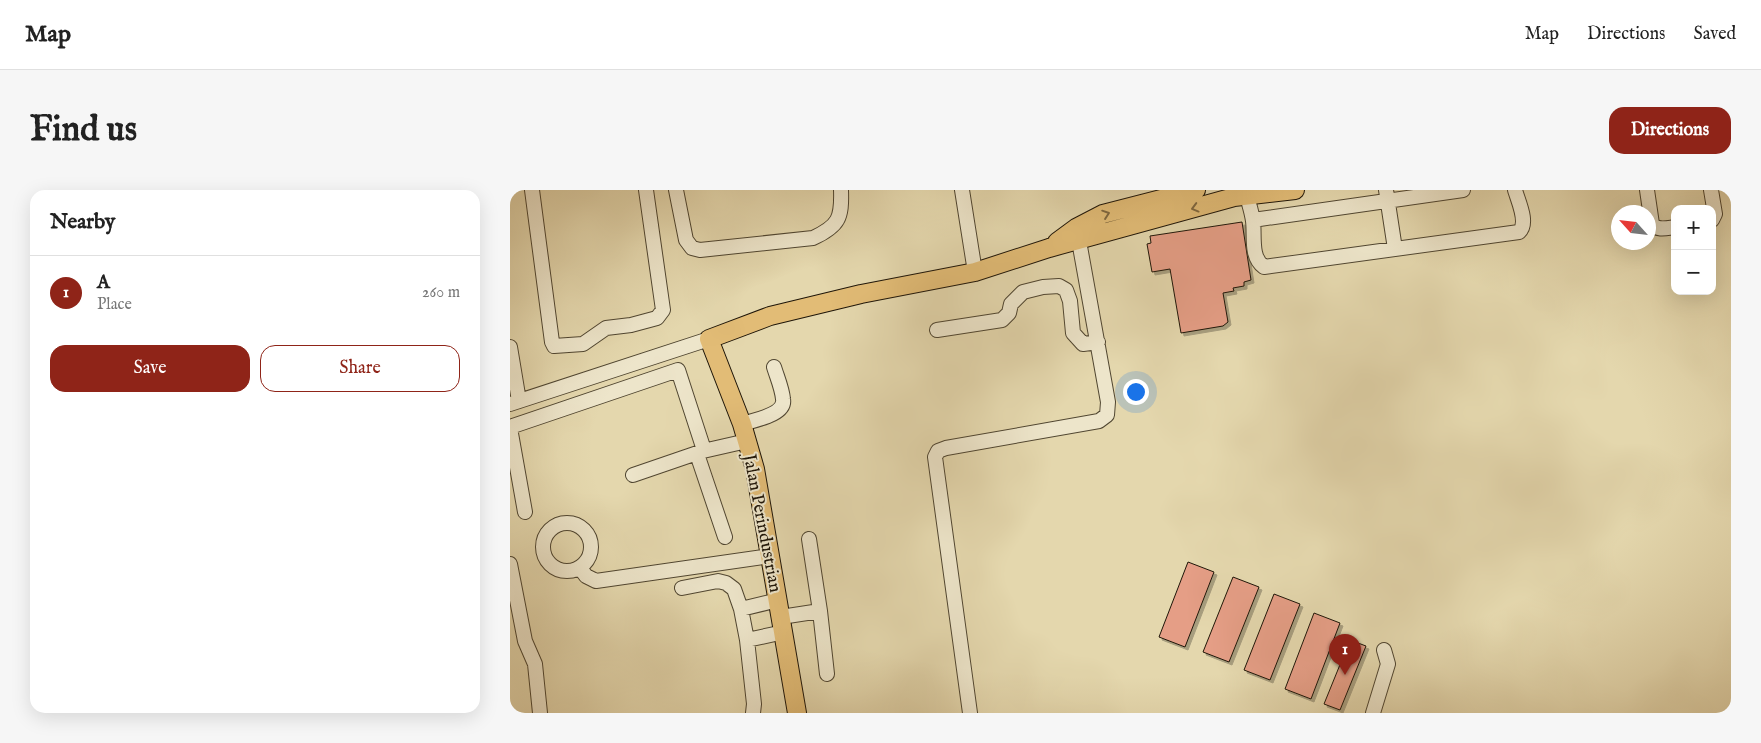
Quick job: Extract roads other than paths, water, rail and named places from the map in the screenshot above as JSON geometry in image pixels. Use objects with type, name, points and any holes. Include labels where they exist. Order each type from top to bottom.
[{"type":"main road","points":[[1078,234],[1103,214],[1196,190]]},
{"type":"main road","points":[[709,339],[770,316],[862,294],[975,272],[1049,248],[1078,234],[1238,195],[1295,190]]},
{"type":"main road","name":"Jalan Perindustrian","points":[[709,339],[742,424],[755,469],[797,713]]},
{"type":"street","points":[[532,190],[554,346],[583,344],[606,328],[631,326],[657,318],[663,310],[646,190]]},
{"type":"street","points":[[676,190],[686,240],[692,248],[700,250],[813,238],[829,230],[841,214],[841,190]]},
{"type":"street","points":[[962,190],[975,272]]},
{"type":"street","points":[[1253,220],[1386,196],[1463,190]]},
{"type":"street","points":[[1238,195],[1253,220],[1255,253],[1258,263],[1264,267],[1519,232],[1524,224],[1515,190]]},
{"type":"street","points":[[1647,190],[1652,224],[1659,228],[1671,227]]},
{"type":"street","points":[[1711,190],[1714,205]]},
{"type":"street","points":[[1386,196],[1395,249]]},
{"type":"street","points":[[970,713],[935,457],[938,451],[946,448],[1099,421],[1107,415],[1108,402],[1078,234]]},
{"type":"street","points":[[937,330],[1002,320],[1009,313],[1011,304],[1023,292],[1043,287],[1059,286],[1066,290],[1070,300],[1073,333],[1084,344],[1098,342]]},
{"type":"street","points":[[510,347],[514,403],[709,339]]},
{"type":"street","points":[[742,424],[777,412],[782,407],[784,400],[774,367]]},
{"type":"street","points":[[525,512],[510,428],[678,370],[703,447],[700,452],[726,537]]},
{"type":"street","points":[[632,475],[700,452],[747,441]]},
{"type":"street","points":[[809,539],[827,674]]},
{"type":"street","points":[[580,568],[586,576],[596,581],[770,556]]},
{"type":"street","points":[[510,564],[525,641],[535,664],[540,713]]},
{"type":"street","points":[[682,588],[718,581],[726,583],[734,589],[741,609],[747,640],[754,704],[753,713]]},
{"type":"street","points":[[741,609],[781,616],[820,611]]},
{"type":"street","points":[[747,640],[781,616]]},
{"type":"street","points":[[1373,713],[1388,664],[1384,650]]},
{"type":"place","name":"A","points":[[1345,675]]}]
